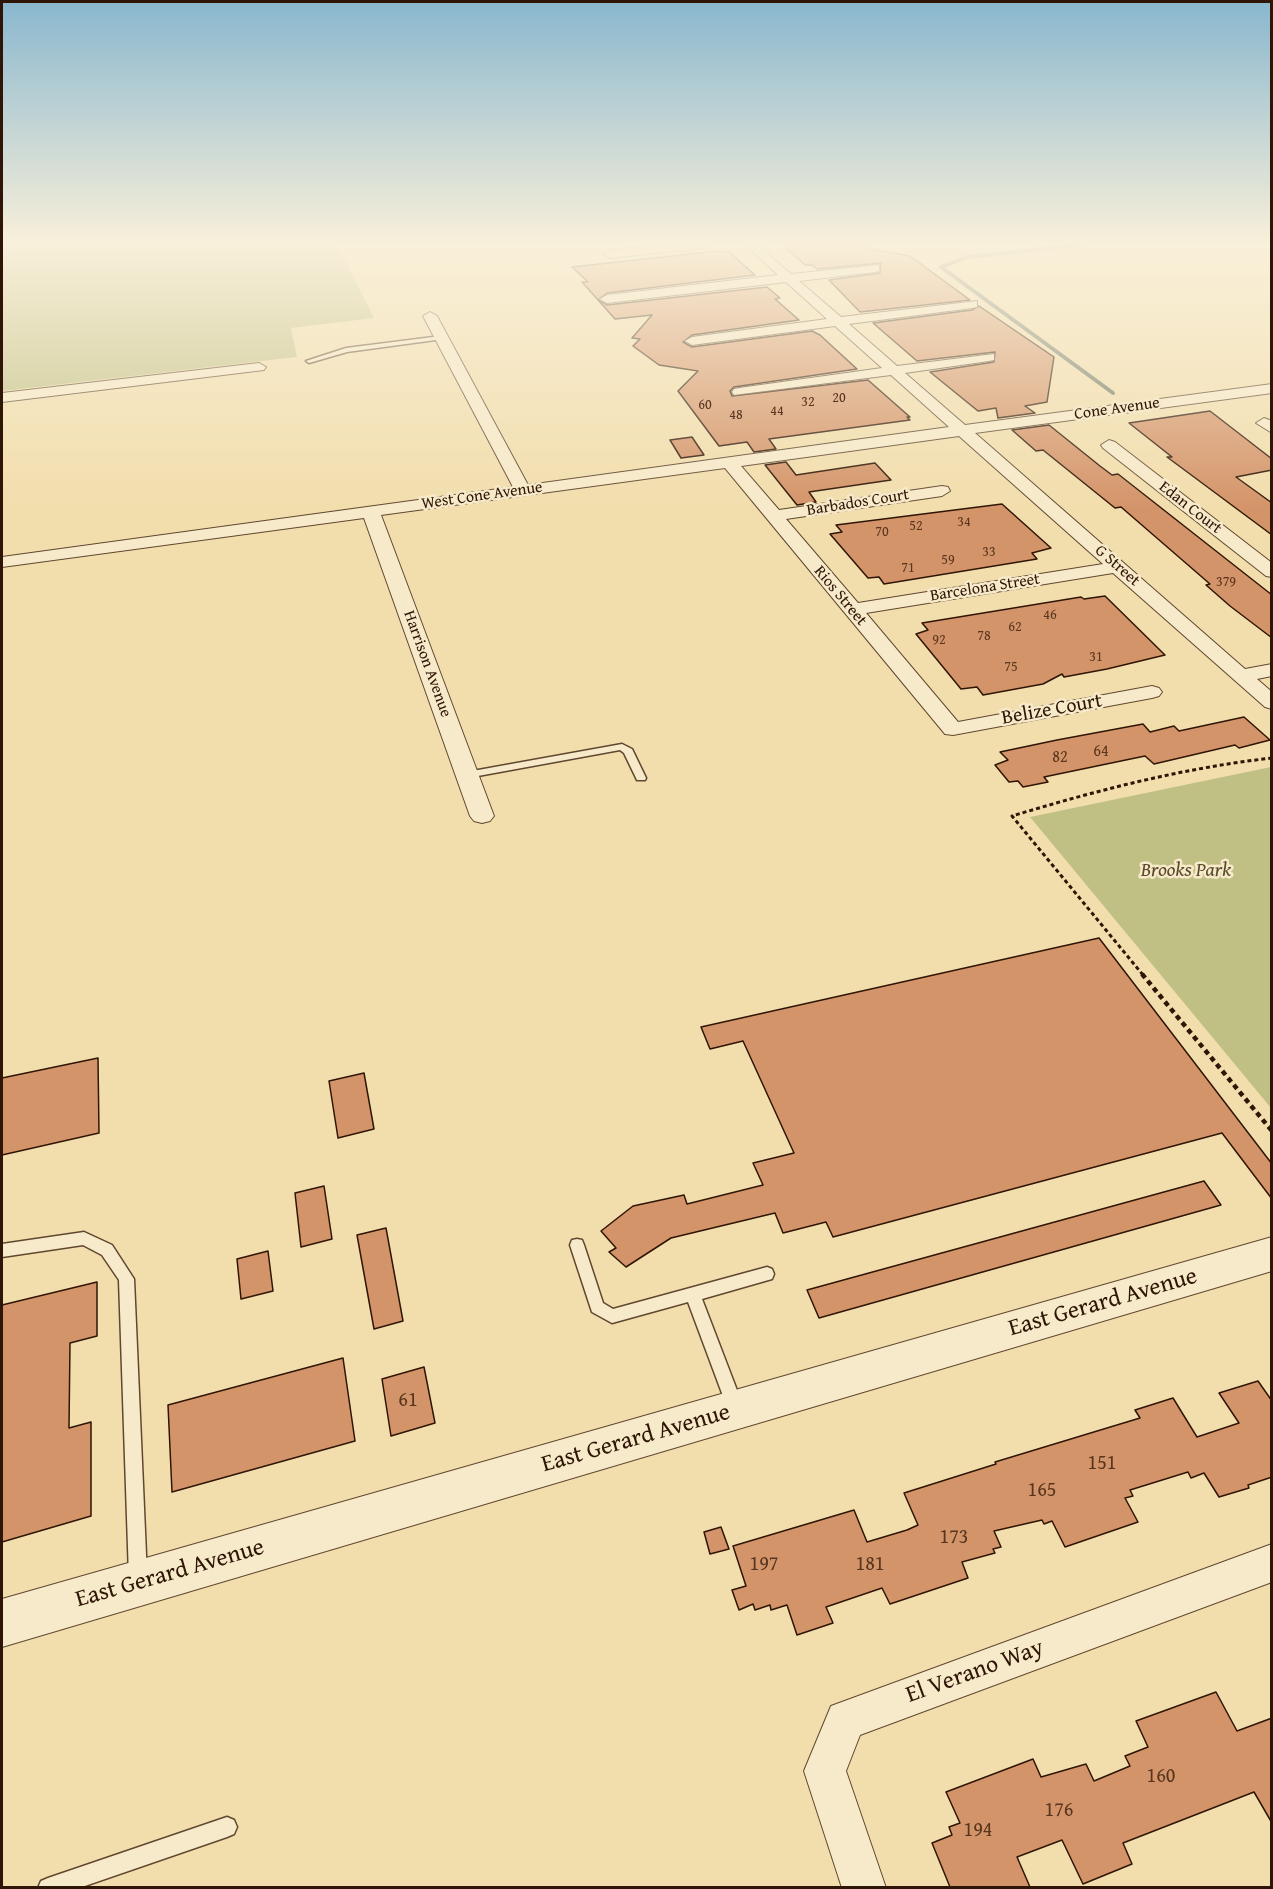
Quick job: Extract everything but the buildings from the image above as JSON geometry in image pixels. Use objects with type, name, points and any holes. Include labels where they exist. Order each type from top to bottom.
[{"type":"street","points":[[438,332],[523,491]]},
{"type":"street","points":[[692,341],[760,332]]},
{"type":"street","name":"G Street","points":[[850,332],[1272,703]]},
{"type":"street","points":[[739,392],[989,357]]},
{"type":"street","points":[[2,398],[259,367]]},
{"type":"street","name":"Cone Avenue","points":[[962,430],[1272,388]]},
{"type":"street","name":"West Cone Avenue","points":[[2,562],[962,430]]},
{"type":"street","name":"Edan Court","points":[[1109,445],[1272,572]]},
{"type":"street","name":"Rios Street","points":[[729,462],[952,729]]},
{"type":"street","name":"Barbados Court","points":[[774,516],[942,491]]},
{"type":"street","name":"Harrison Avenue","points":[[371,512],[482,816]]},
{"type":"street","name":"Barcelona Street","points":[[852,610],[1117,567]]},
{"type":"street","points":[[1241,676],[1272,670]]},
{"type":"street","name":"Belize Court","points":[[952,729],[1152,692]]},
{"type":"street","name":"East Gerard Avenue","points":[[2,1623],[1272,1254]]},
{"type":"street","name":"El Verano Way","points":[[864,1887],[825,1772],[845,1720],[1272,1563]]},
{"type":"lane","points":[[309,361],[354,348],[441,338]]},
{"type":"lane","points":[[468,776],[622,747],[628,751],[641,778]]},
{"type":"lane","points":[[2,1251],[84,1238],[107,1250],[126,1279],[138,1584]]},
{"type":"lane","points":[[577,1245],[597,1307],[612,1316],[766,1274]]},
{"type":"lane","points":[[693,1295],[736,1410]]},
{"type":"lane","points":[[48,1887],[227,1827]]},
{"type":"path","points":[[1272,758],[1220,765],[1078,796],[1012,816],[1272,1131]]},
{"type":"green space","points":[[2,332],[292,332],[297,357],[2,391]]},
{"type":"green space","name":"Brooks Park","points":[[1272,767],[1271,1108],[1030,817]]},
{"type":"waterway","points":[[1030,332],[1113,393]]}]
